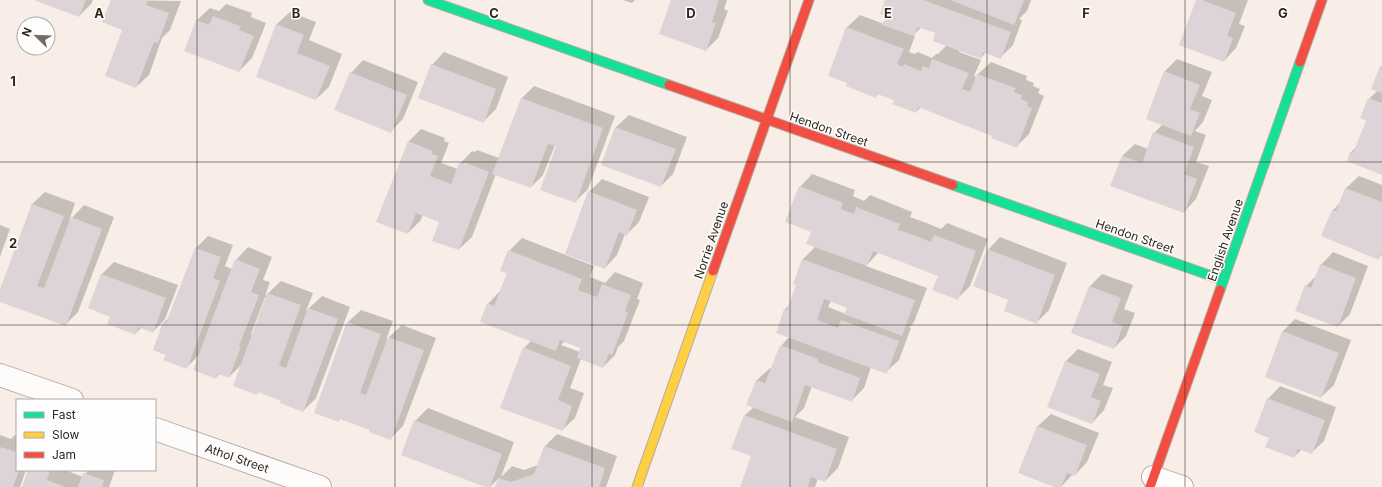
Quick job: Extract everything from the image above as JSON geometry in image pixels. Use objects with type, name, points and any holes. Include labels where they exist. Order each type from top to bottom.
[{"type":"street","name":"Hendon Street","points":[[428,0],[1223,280]]},
{"type":"street","name":"Norrie Avenue","points":[[637,487],[809,0]]},
{"type":"street","name":"English Avenue","points":[[1152,482],[1322,0]]},
{"type":"street","points":[[0,375],[69,399]]},
{"type":"street","name":"Athol Street","points":[[156,429],[320,487]]},
{"type":"street","points":[[1152,482],[1182,487]]},
{"type":"building","points":[[34,0],[86,0],[79,17]]},
{"type":"building","points":[[111,0],[148,0],[146,5],[169,13],[158,43],[154,42],[136,88],[105,76],[122,30],[102,22]]},
{"type":"building","points":[[671,0],[719,0],[712,22],[716,23],[706,51],[659,34]]},
{"type":"building","points":[[885,0],[923,0],[1011,32],[1001,59],[983,52],[981,59],[933,41],[935,33],[917,27],[914,36],[882,25],[886,16],[880,14]]},
{"type":"building","points":[[950,0],[1024,0],[1014,25]]},
{"type":"building","points":[[1196,0],[1202,0],[1236,13],[1227,36],[1233,38],[1224,62],[1179,45]]},
{"type":"building","points":[[213,16],[240,26],[239,30],[254,36],[239,72],[184,51],[196,20],[209,25]]},
{"type":"building","points":[[276,24],[304,35],[297,53],[330,66],[316,100],[256,77]]},
{"type":"building","points":[[846,27],[904,49],[897,64],[903,67],[904,64],[921,71],[923,66],[929,68],[932,59],[969,73],[962,89],[970,92],[977,74],[1016,88],[1014,92],[1022,95],[1021,99],[1028,102],[1027,106],[1032,108],[1017,148],[991,138],[992,136],[918,107],[916,113],[892,104],[894,100],[877,94],[876,98],[846,86],[847,83],[828,76]]},
{"type":"building","points":[[431,64],[496,89],[484,123],[418,98]]},
{"type":"building","points":[[1380,66],[1382,66],[1382,93],[1371,89]]},
{"type":"building","points":[[1164,71],[1200,85],[1190,109],[1200,113],[1191,136],[1146,119]]},
{"type":"building","points":[[350,72],[407,95],[391,133],[334,110]]},
{"type":"building","points":[[521,98],[603,128],[576,203],[540,190],[556,146],[548,144],[531,188],[492,174]]},
{"type":"building","points":[[1368,98],[1382,103],[1382,175],[1347,161],[1350,152],[1353,153],[1366,121],[1360,118]]},
{"type":"building","points":[[615,127],[676,149],[661,187],[601,165]]},
{"type":"building","points":[[1153,132],[1194,147],[1184,174],[1197,179],[1184,213],[1110,186],[1122,156],[1142,163]]},
{"type":"building","points":[[408,141],[433,151],[432,154],[438,156],[430,176],[451,184],[459,163],[463,164],[464,162],[489,172],[459,250],[432,241],[439,222],[416,213],[408,234],[376,222]]},
{"type":"building","points":[[799,186],[843,203],[841,209],[854,214],[856,207],[900,224],[898,230],[931,242],[934,235],[976,251],[958,300],[932,290],[938,276],[873,251],[867,266],[806,244],[811,232],[785,222]]},
{"type":"building","points":[[1345,188],[1382,202],[1382,251],[1379,260],[1321,236],[1332,210],[1336,211]]},
{"type":"building","points":[[588,191],[637,210],[627,236],[619,232],[605,269],[565,254]]},
{"type":"building","points":[[32,204],[64,216],[37,286],[44,288],[71,217],[102,229],[66,326],[0,302],[0,289]]},
{"type":"building","points":[[195,248],[221,257],[213,278],[220,281],[187,369],[163,360],[166,355],[153,350],[163,322],[166,323]]},
{"type":"building","points":[[987,249],[1055,275],[1037,324],[1004,311],[1008,300],[973,286]]},
{"type":"building","points":[[508,250],[582,279],[578,290],[597,297],[602,284],[631,295],[625,311],[628,313],[612,355],[609,353],[603,368],[577,358],[580,348],[560,340],[556,351],[480,322],[487,303],[494,306],[507,273],[500,271]]},
{"type":"building","points":[[235,259],[260,269],[251,292],[259,295],[239,346],[241,347],[229,378],[218,374],[216,379],[193,370]]},
{"type":"building","points":[[802,259],[915,300],[902,336],[844,314],[847,308],[824,299],[817,320],[838,328],[841,320],[899,341],[887,374],[776,333],[784,309],[787,310],[796,285],[793,284]]},
{"type":"building","points":[[1320,264],[1356,278],[1338,327],[1295,311],[1305,285],[1311,288]]},
{"type":"building","points":[[101,274],[166,298],[153,333],[138,327],[136,335],[107,324],[110,317],[88,308]]},
{"type":"building","points":[[1089,286],[1121,298],[1112,322],[1123,326],[1114,349],[1071,333]]},
{"type":"building","points":[[267,293],[301,305],[279,365],[282,367],[286,368],[308,308],[338,319],[303,412],[258,392],[257,395],[233,386]]},
{"type":"building","points":[[347,322],[381,334],[360,393],[366,395],[388,337],[424,350],[391,440],[369,432],[370,430],[340,419],[339,422],[314,413]]},
{"type":"building","points":[[1282,331],[1339,353],[1321,398],[1265,377]]},
{"type":"building","points":[[780,345],[818,359],[818,362],[860,378],[852,402],[805,385],[792,422],[746,405],[756,380],[765,383]]},
{"type":"building","points":[[523,347],[571,366],[558,400],[572,406],[563,431],[500,408]]},
{"type":"building","points":[[1065,361],[1100,374],[1091,397],[1101,401],[1092,424],[1047,407]]},
{"type":"building","points":[[1267,398],[1325,420],[1312,454],[1298,449],[1294,458],[1265,447],[1269,438],[1254,432]]},
{"type":"building","points":[[744,415],[837,449],[825,482],[811,477],[808,487],[740,487],[751,456],[731,449]]},
{"type":"building","points":[[414,420],[502,454],[490,487],[485,487],[401,455]]},
{"type":"building","points":[[1037,426],[1087,445],[1075,476],[1067,473],[1061,487],[1054,487],[1018,473]]},
{"type":"building","points":[[544,446],[605,468],[599,487],[495,487],[498,478],[511,482],[534,474]]},
{"type":"building","points":[[1,447],[16,452],[16,471],[19,471],[13,487],[0,487]]},
{"type":"building","points":[[28,471],[50,471],[47,480],[65,487],[22,487]]},
{"type":"building","points":[[83,473],[104,480],[102,487],[78,487]]},
{"type":"traffic: fast","points":[[428,0],[669,85]]},
{"type":"traffic: fast","points":[[1220,290],[1300,62]]},
{"type":"traffic: fast","points":[[953,185],[1223,280]]},
{"type":"traffic: slow","points":[[637,487],[713,271]]},
{"type":"traffic: jam","points":[[713,271],[809,0]]},
{"type":"traffic: jam","points":[[1300,62],[1322,0]]},
{"type":"traffic: jam","points":[[669,85],[953,185]]},
{"type":"traffic: jam","points":[[1150,487],[1220,290]]}]
